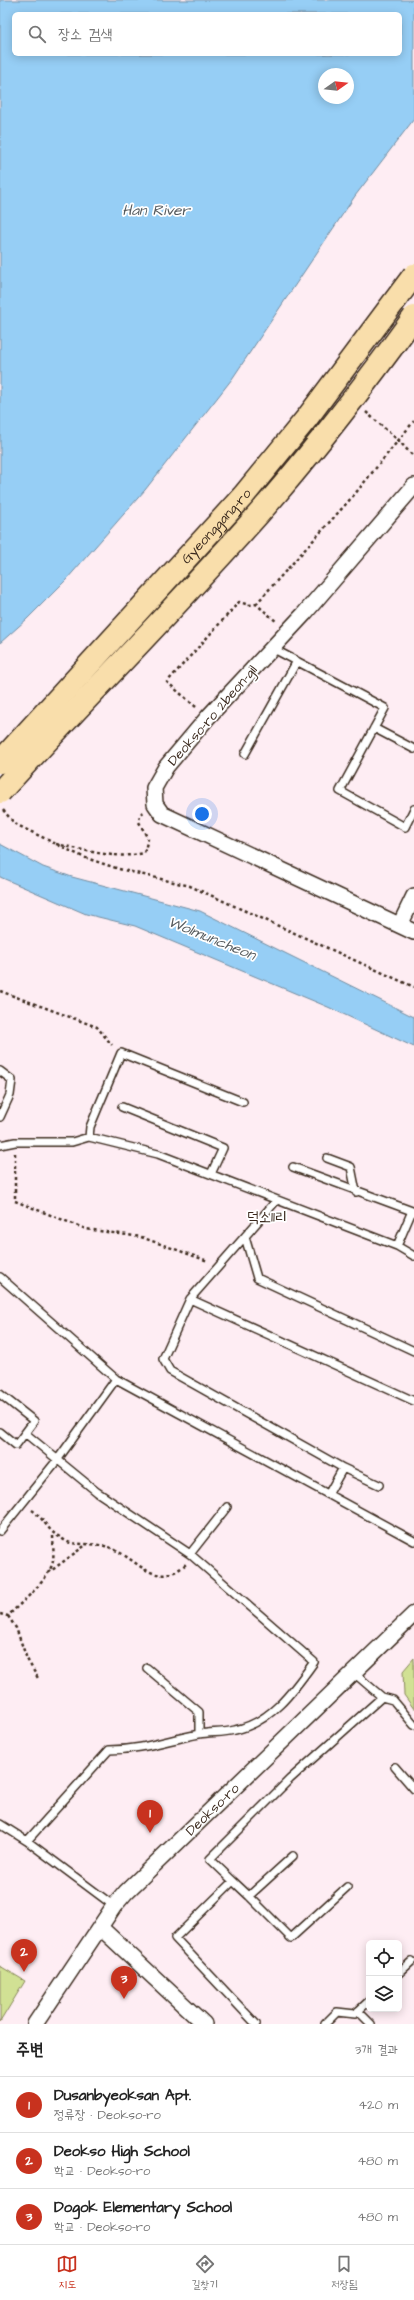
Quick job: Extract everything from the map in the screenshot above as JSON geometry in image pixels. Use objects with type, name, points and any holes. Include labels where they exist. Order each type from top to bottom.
[{"type":"main road","name":"Gyeonggang-ro","points":[[0,762],[244,495],[307,418],[414,276]]},
{"type":"main road","name":"Gyeonggang-ro","points":[[0,792],[175,606],[276,494],[365,385],[414,317]]},
{"type":"street","name":"Deokso-ro 2beon-gil","points":[[154,804],[154,788],[166,767],[208,717],[304,614],[414,486]]},
{"type":"street","points":[[154,804],[162,814],[414,932]]},
{"type":"street","points":[[400,925],[414,896]]},
{"type":"street","name":"Deokso-ro","points":[[35,2024],[101,1928],[114,1906],[148,1869],[414,1614]]},
{"type":"street","points":[[101,1928],[204,2024]]},
{"type":"lane","points":[[272,648],[385,708],[340,791],[405,826],[414,809]]},
{"type":"lane","points":[[245,754],[297,661]]},
{"type":"lane","points":[[374,728],[414,749]]},
{"type":"lane","points":[[89,1137],[90,1127],[120,1053],[243,1102]]},
{"type":"lane","points":[[0,1071],[12,1080],[10,1094],[0,1117]]},
{"type":"lane","points":[[122,1107],[223,1148],[211,1174]]},
{"type":"lane","points":[[0,1145],[15,1142],[72,1142],[89,1137],[158,1154],[276,1201],[397,1246],[414,1256]]},
{"type":"lane","points":[[327,1158],[351,1167],[356,1192]]},
{"type":"lane","points":[[293,1167],[356,1192],[413,1212],[397,1246]]},
{"type":"lane","points":[[276,1201],[190,1299],[163,1358],[170,1371],[343,1468],[379,1485]]},
{"type":"lane","points":[[245,1237],[257,1278],[414,1351]]},
{"type":"lane","points":[[0,1277],[116,1378],[329,1493],[414,1541]]},
{"type":"lane","points":[[190,1299],[414,1401]]},
{"type":"lane","points":[[0,1531],[58,1459],[116,1378]]},
{"type":"lane","points":[[0,1394],[34,1421],[16,1445],[0,1432]]},
{"type":"lane","points":[[25,1433],[97,1492],[191,1556],[314,1662],[288,1697],[255,1723],[236,1730],[199,1734],[157,1746],[124,1750],[109,1750],[27,1841]]},
{"type":"lane","points":[[329,1493],[343,1468]]},
{"type":"lane","points":[[191,1556],[227,1507]]},
{"type":"lane","points":[[147,1668],[199,1712],[199,1734]]},
{"type":"lane","points":[[354,1673],[382,1697],[393,1700],[414,1725]]},
{"type":"lane","points":[[347,1887],[291,1938],[210,1859],[290,1779],[382,1697]]},
{"type":"lane","points":[[395,1767],[414,1789]]},
{"type":"lane","points":[[0,1824],[27,1841],[114,1906]]},
{"type":"lane","points":[[249,1896],[293,1856]]},
{"type":"lane","points":[[233,1881],[175,1938],[256,2024]]},
{"type":"lane","points":[[402,1971],[412,1961]]},
{"type":"lane","points":[[325,2024],[337,2012],[355,2014],[366,2004]]},
{"type":"lane","points":[[358,2011],[371,2024]]},
{"type":"path","points":[[365,412],[399,441],[414,457]]},
{"type":"path","points":[[208,717],[167,682],[238,602],[249,605],[256,604],[399,441],[414,421]]},
{"type":"path","points":[[256,604],[287,631]]},
{"type":"path","points":[[50,842],[98,853],[130,856],[144,853],[148,839],[139,822],[140,814],[154,804]]},
{"type":"path","points":[[0,807],[15,824],[84,857],[119,869],[190,886],[414,987]]},
{"type":"path","points":[[0,991],[97,1027],[120,1053]]},
{"type":"path","points":[[15,1142],[15,1201],[86,1229],[141,1237],[220,1266]]},
{"type":"path","points":[[23,1503],[43,1518],[53,1533],[70,1543],[88,1544],[110,1548],[145,1571],[160,1575],[175,1573],[191,1556]]},
{"type":"path","points":[[8,1616],[32,1593],[53,1562],[53,1533]]},
{"type":"path","points":[[46,1574],[88,1544]]},
{"type":"path","points":[[0,1614],[8,1616],[16,1628],[27,1659],[39,1680]]},
{"type":"green space","points":[[414,1658],[414,1709],[404,1695],[403,1671]]},
{"type":"green space","points":[[0,1966],[25,1981],[0,2022]]},
{"type":"water","name":"Han River","points":[[0,0],[414,0],[414,119],[355,196],[232,379],[145,490],[66,580],[27,619],[0,643]]},
{"type":"water","name":"Wolmuncheon","points":[[0,844],[43,867],[72,877],[200,911],[414,1017],[414,1047],[328,1007],[135,926],[86,914],[0,877]]},
{"type":"place","name":"Dusanbyeoksan Apt.","points":[[150,1833]]},
{"type":"place","name":"Deokso High School","points":[[24,1972]]},
{"type":"place","name":"Dogok Elementary School","points":[[124,1999]]},
{"type":"district","name":"덕소11리","points":[[267,1217]]}]
